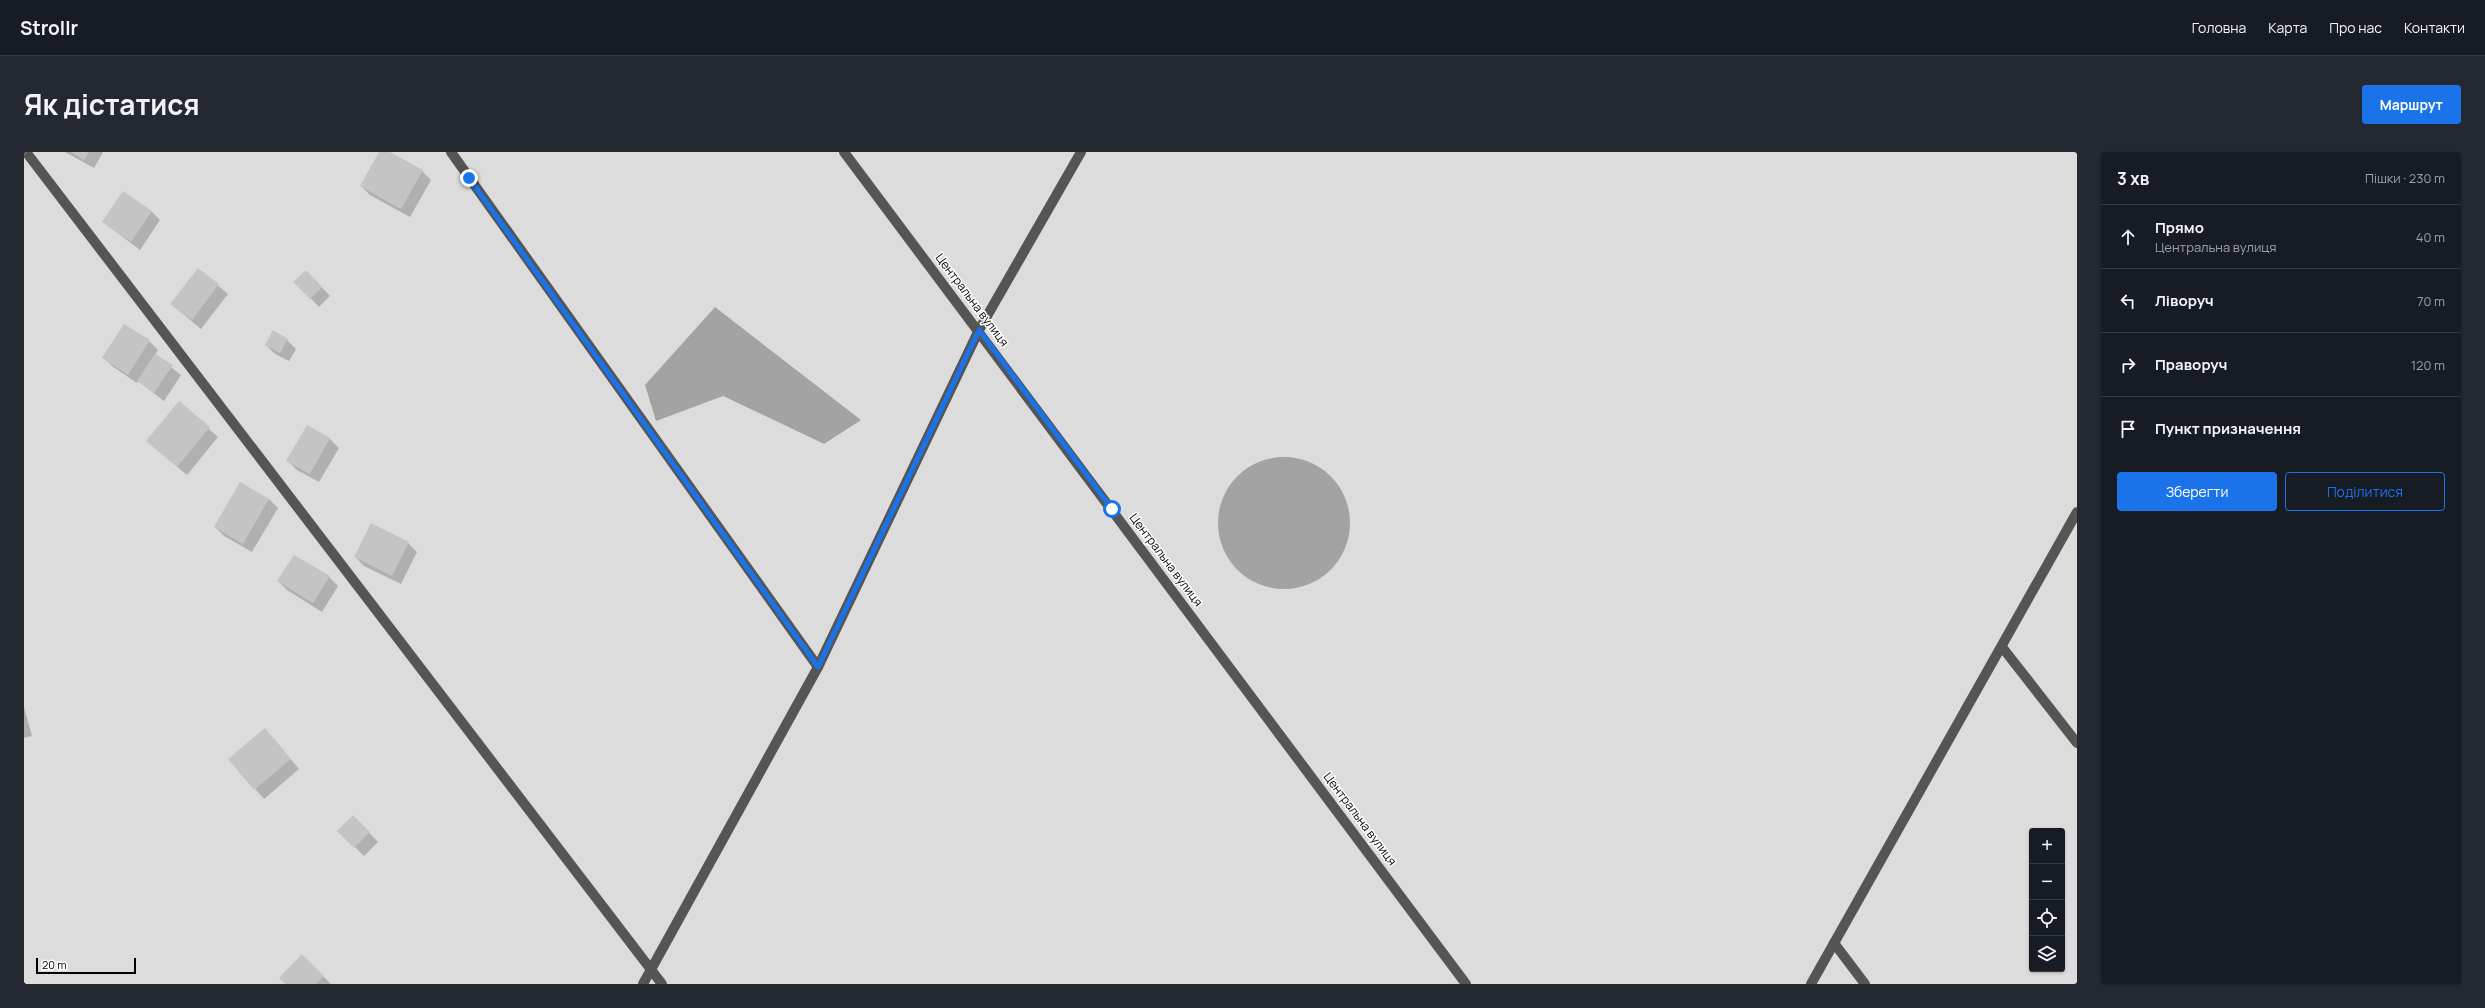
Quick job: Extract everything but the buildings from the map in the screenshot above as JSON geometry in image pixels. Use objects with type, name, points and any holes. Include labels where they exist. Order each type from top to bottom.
[{"type":"street","points":[[26,152],[662,984]]},
{"type":"street","points":[[451,152],[818,667]]},
{"type":"street","name":"Центральна вулиця","points":[[844,152],[979,330],[1466,984]]},
{"type":"street","points":[[643,984],[818,667],[979,330],[1081,152]]},
{"type":"street","points":[[1811,984],[2077,512]]},
{"type":"street","points":[[2002,647],[2077,743]]},
{"type":"street","points":[[1834,943],[1865,984]]},
{"type":"shaded area","points":[[24,152],[2077,152],[2077,984],[24,984]],"holes":[[[723,396],[860,420],[824,444]]]},
{"type":"shaded area","points":[[715,307],[861,420],[824,444],[723,396],[656,421],[645,385]]},
{"type":"shaded area","points":[[1291,457],[1303,459],[1315,464],[1331,476],[1343,492],[1348,504],[1350,523],[1348,542],[1343,554],[1331,570],[1315,582],[1303,587],[1277,589],[1265,587],[1253,582],[1237,570],[1225,554],[1220,542],[1218,516],[1220,504],[1225,492],[1237,476],[1253,464],[1265,459]]},
{"type":"route","points":[[469,178],[818,667],[979,330],[1112,509]]}]
